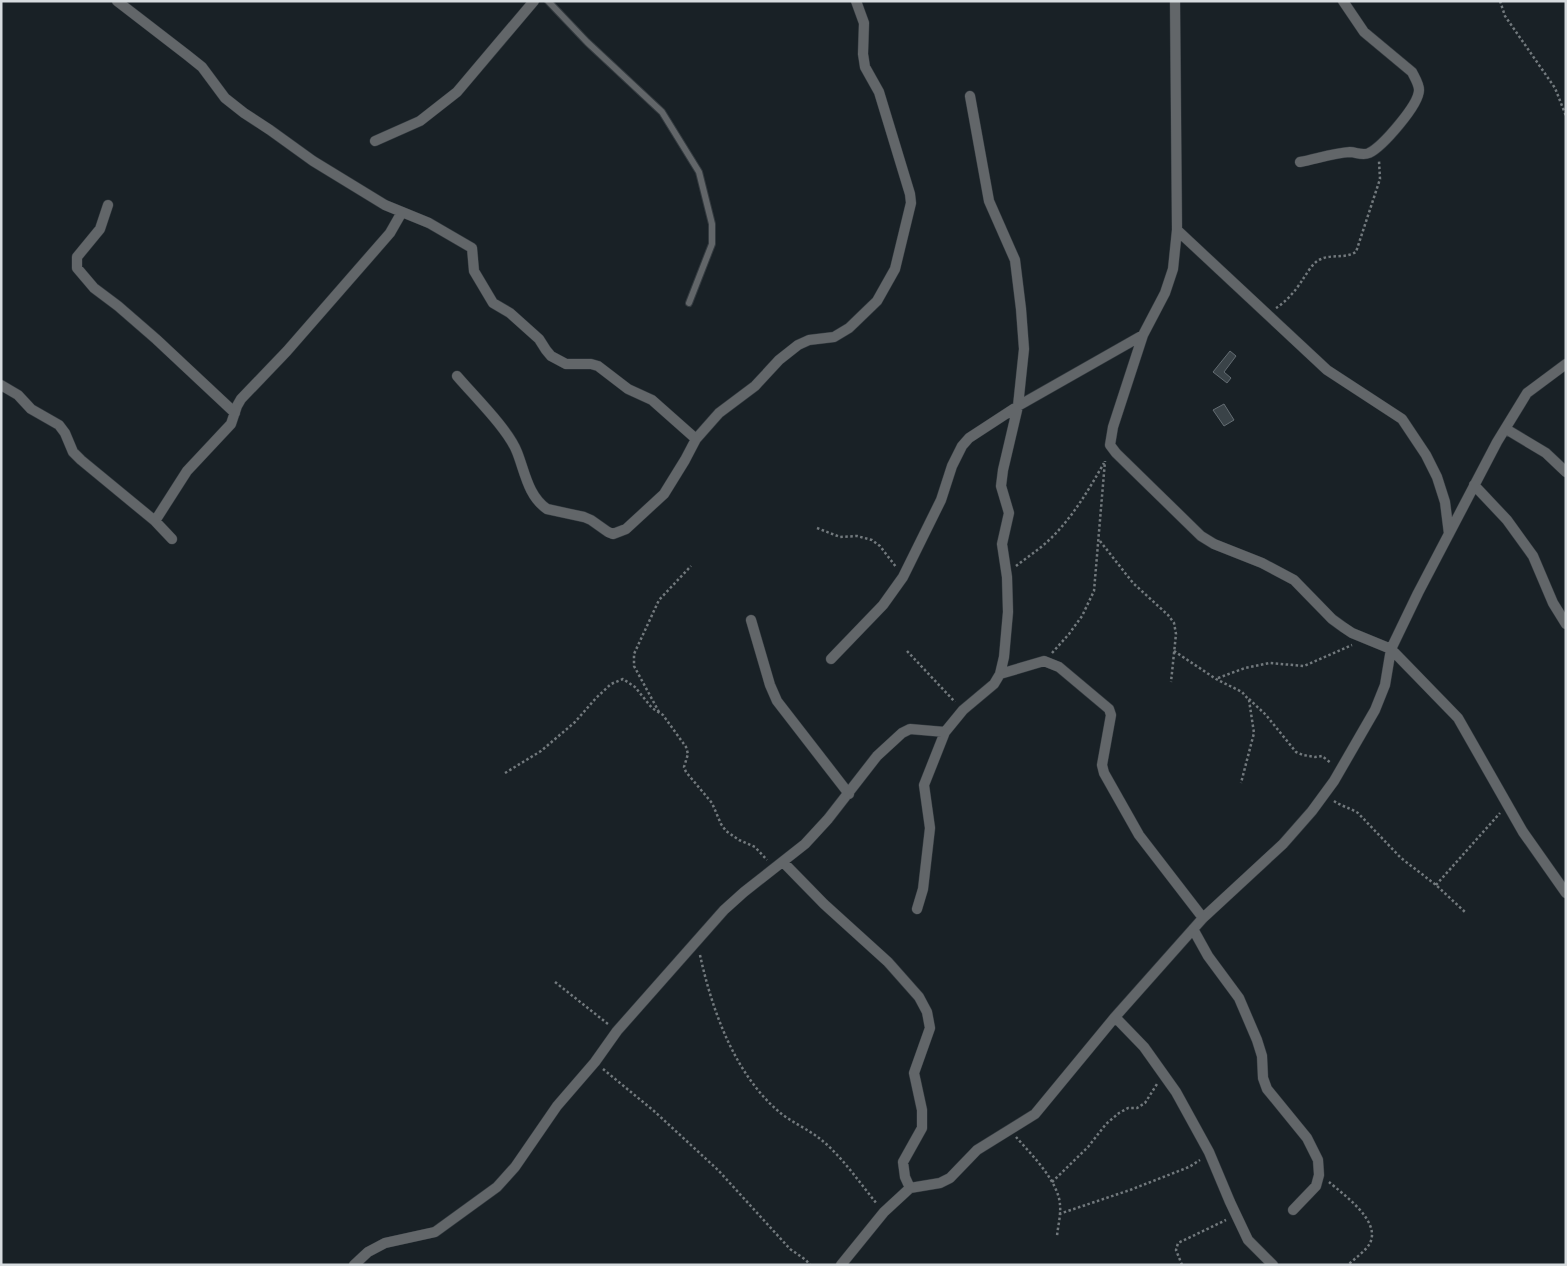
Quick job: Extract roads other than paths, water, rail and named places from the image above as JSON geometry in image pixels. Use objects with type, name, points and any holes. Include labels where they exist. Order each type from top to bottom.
[{"type":"street","points":[[117,1],[202,67],[225,98],[244,113],[313,161],[385,205],[429,223],[472,248],[474,271],[493,303],[517,319],[539,339],[552,356],[566,364],[591,364],[598,366],[628,389],[652,400],[696,439]]},
{"type":"street","points":[[375,142],[420,121],[457,92],[534,1]]},
{"type":"street","points":[[457,376],[513,443],[530,489],[537,500],[547,509],[584,516],[613,534],[626,529],[664,494],[678,474],[696,439],[720,413],[755,386],[779,360],[798,345],[809,340],[834,337],[849,328],[877,301],[895,269],[911,204],[910,194],[879,92],[865,67],[863,54],[864,23],[856,1]]},
{"type":"street","points":[[1175,1],[1177,230],[1173,269],[1166,293],[1143,335],[1113,427],[1110,445],[1201,536],[1214,544],[1262,563],[1294,580],[1332,619],[1352,633],[1391,649],[1458,718],[1523,832],[1566,894]]},
{"type":"street","points":[[1300,162],[1351,152],[1367,154],[1386,140],[1416,102],[1419,91],[1417,81],[1412,72],[1364,32],[1343,1]]},
{"type":"street","points":[[918,909],[923,889],[930,828],[924,785],[945,732],[963,710],[994,684],[1000,674],[1004,657],[1008,612],[1007,576],[1002,544],[1009,513],[1001,486],[1018,406],[1024,349],[1015,260],[989,201],[970,96]]},
{"type":"street","points":[[108,205],[100,230],[77,257],[77,268],[94,288],[156,339],[235,413]]},
{"type":"street","points":[[155,521],[187,472],[231,424],[241,399],[287,351],[390,233],[402,212]]},
{"type":"street","points":[[1177,230],[1327,370],[1402,419],[1426,454],[1437,477],[1445,502],[1449,534]]},
{"type":"street","points":[[831,659],[883,605],[903,577],[941,500],[952,466],[962,446],[970,438],[1018,406],[1143,335]]},
{"type":"street","points":[[840,1265],[884,1212],[910,1188],[940,1183],[950,1178],[977,1150],[1035,1114],[1115,1017],[1193,929],[1283,844],[1324,794],[1344,765],[1380,699],[1385,685],[1391,649],[1474,485],[1527,393],[1566,364]]},
{"type":"street","points":[[1,385],[18,395],[31,409],[59,426],[65,433],[73,452],[155,521],[172,539]]},
{"type":"street","points":[[1506,429],[1546,453],[1566,472]]},
{"type":"street","points":[[1474,485],[1507,520],[1533,556],[1553,604],[1566,624]]},
{"type":"street","points":[[751,620],[770,685],[778,701],[849,794]]},
{"type":"street","points":[[1000,674],[1044,661],[1059,667],[1109,709],[1111,715],[1102,765],[1104,773],[1139,835],[1203,918]]},
{"type":"street","points":[[354,1265],[368,1252],[385,1243],[435,1232],[497,1187],[515,1168],[558,1106],[617,1031],[724,910],[805,844],[849,794],[877,756],[906,730],[945,732]]},
{"type":"street","points":[[779,865],[888,962],[919,996],[927,1012],[930,1028],[914,1073],[922,1110],[922,1128],[903,1162],[905,1177],[910,1188]]},
{"type":"street","points":[[1193,929],[1208,956],[1239,998],[1262,1056],[1263,1078],[1267,1089],[1307,1138],[1318,1160],[1319,1173],[1316,1186],[1293,1210]]},
{"type":"street","points":[[1115,1017],[1144,1048],[1176,1092],[1207,1149],[1248,1240],[1273,1265]]},
{"type":"lane","points":[[548,1],[587,42],[662,112],[699,172],[712,224],[712,244],[689,303]]}]
